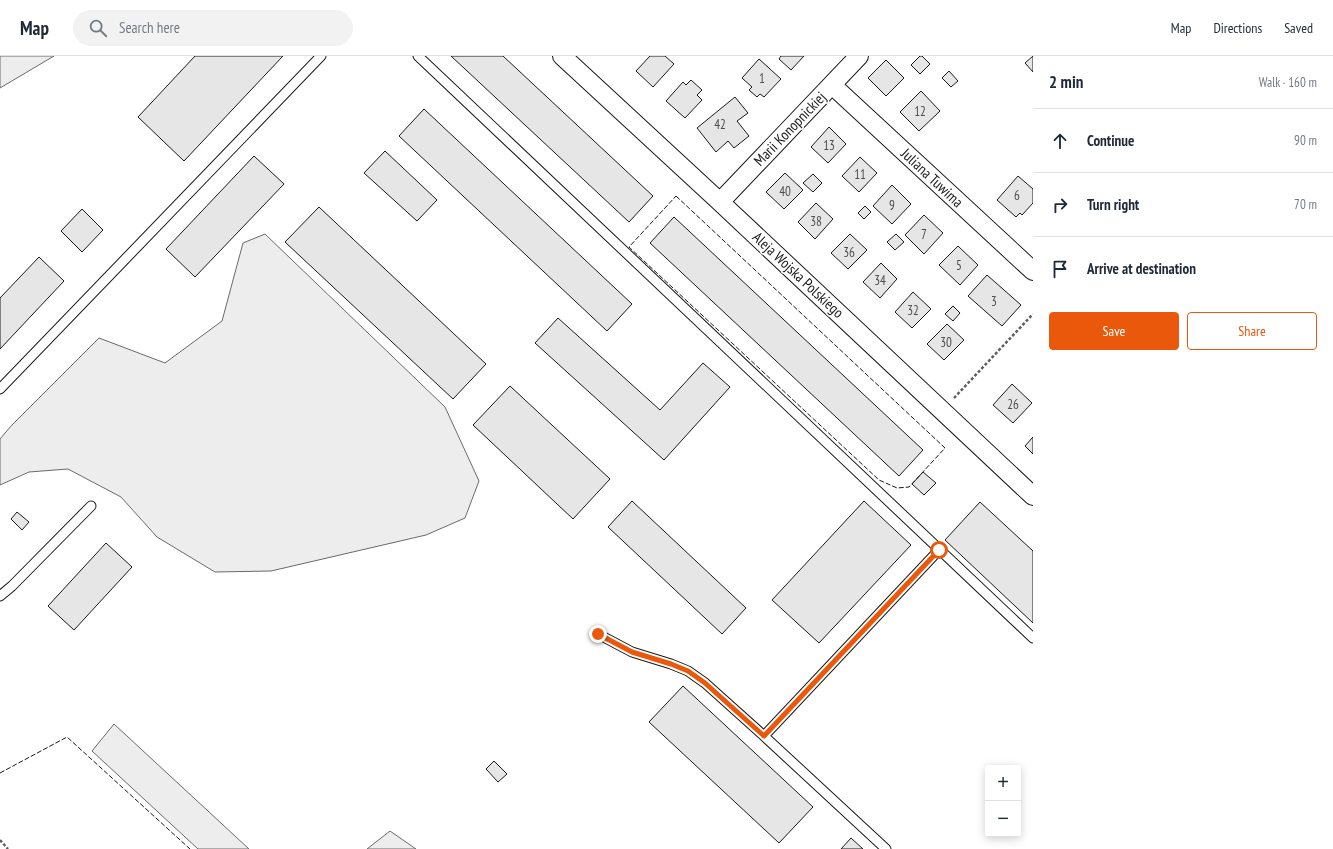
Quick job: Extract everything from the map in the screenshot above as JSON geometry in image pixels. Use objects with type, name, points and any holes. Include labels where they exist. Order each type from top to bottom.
[{"type":"street","name":"Aleja Wojska Polskiego","points":[[562,56],[1033,496]]},
{"type":"street","name":"Marii Konopnickiej","points":[[720,202],[859,56]]},
{"type":"street","name":"Juliana Tuwima","points":[[832,85],[1033,271]]},
{"type":"lane","points":[[0,389],[321,56]]},
{"type":"lane","points":[[418,56],[1033,638]]},
{"type":"lane","points":[[0,596],[12,586],[91,506]]},
{"type":"lane","points":[[764,736],[939,550]]},
{"type":"lane","points":[[598,634],[632,652],[688,671],[705,683],[886,849]]},
{"type":"path","points":[[952,400],[1033,314]]},
{"type":"path","points":[[0,840],[8,849]]},
{"type":"shaded area","points":[[0,56],[54,56],[0,88]]},
{"type":"shaded area","points":[[265,234],[445,407],[479,481],[465,518],[426,535],[271,571],[215,572],[157,537],[121,497],[68,469],[29,472],[0,485],[0,439],[11,426],[99,338],[165,363],[222,321],[243,243]]},
{"type":"shaded area","points":[[114,724],[249,849],[198,849],[92,751]]},
{"type":"shaded area","points":[[390,831],[416,849],[367,849]]},
{"type":"building","points":[[195,56],[283,56],[184,161],[138,117]]},
{"type":"building","points":[[451,56],[503,56],[653,196],[629,222]]},
{"type":"building","points":[[650,56],[665,56],[674,64],[653,87],[636,71]]},
{"type":"building","points":[[781,56],[804,56],[791,70],[779,59]]},
{"type":"building","points":[[920,56],[922,56],[930,64],[920,74],[911,65]]},
{"type":"building","points":[[1033,56],[1033,72],[1025,63]]},
{"type":"building","points":[[759,59],[781,79],[764,97],[760,94],[757,97],[749,90],[752,87],[742,78]]},
{"type":"building","points":[[886,60],[904,78],[886,96],[868,78]]},
{"type":"building","points":[[949,71],[958,81],[951,87],[942,78]]},
{"type":"building","points":[[691,80],[702,90],[697,95],[702,100],[685,118],[666,101],[683,82],[686,85]]},
{"type":"building","points":[[921,91],[940,111],[919,131],[900,112]]},
{"type":"building","points":[[735,97],[748,113],[737,121],[749,136],[734,148],[728,141],[716,152],[697,128]]},
{"type":"building","points":[[424,109],[632,304],[607,331],[399,136]]},
{"type":"building","points":[[829,127],[846,144],[828,163],[811,147]]},
{"type":"building","points":[[385,151],[437,200],[417,221],[364,173]]},
{"type":"building","points":[[254,156],[284,184],[195,277],[166,249]]},
{"type":"building","points":[[860,157],[877,173],[859,192],[842,176]]},
{"type":"building","points":[[785,173],[803,190],[784,209],[766,192]]},
{"type":"building","points":[[813,174],[822,183],[813,192],[803,183]]},
{"type":"building","points":[[1018,176],[1033,189],[1033,203],[1022,215],[1020,213],[1016,217],[997,200]]},
{"type":"building","points":[[892,185],[911,204],[892,224],[873,206]]},
{"type":"building","points":[[816,203],[833,219],[815,239],[798,222]]},
{"type":"building","points":[[865,206],[871,212],[864,219],[858,213]]},
{"type":"building","points":[[319,207],[486,364],[453,399],[285,242]]},
{"type":"building","points":[[82,209],[103,230],[82,252],[61,231]]},
{"type":"building","points":[[924,215],[943,233],[924,254],[905,235]]},
{"type":"building","points":[[674,217],[923,450],[899,476],[650,243]]},
{"type":"building","points":[[850,234],[867,250],[848,269],[831,253]]},
{"type":"building","points":[[896,234],[904,242],[895,250],[887,242]]},
{"type":"building","points":[[958,246],[978,265],[960,285],[939,265]]},
{"type":"building","points":[[39,257],[64,281],[0,349],[0,298]]},
{"type":"building","points":[[881,263],[897,279],[880,298],[863,282]]},
{"type":"building","points":[[987,275],[1021,305],[1002,326],[968,296]]},
{"type":"building","points":[[913,292],[931,309],[912,328],[895,312]]},
{"type":"building","points":[[953,306],[960,313],[953,321],[945,314]]},
{"type":"building","points":[[558,318],[660,410],[703,363],[730,387],[664,460],[535,343]]},
{"type":"building","points":[[947,324],[964,340],[944,360],[927,344]]},
{"type":"building","points":[[1012,384],[1032,403],[1013,423],[993,405]]},
{"type":"building","points":[[510,386],[610,479],[573,519],[473,425]]},
{"type":"building","points":[[1033,437],[1033,454],[1025,446]]},
{"type":"building","points":[[923,472],[936,483],[924,495],[912,484]]},
{"type":"building","points":[[632,501],[746,608],[722,634],[608,527]]},
{"type":"building","points":[[864,501],[911,545],[819,643],[772,600]]},
{"type":"building","points":[[980,502],[1033,551],[1033,623],[945,540]]},
{"type":"building","points":[[17,512],[29,522],[22,530],[11,519]]},
{"type":"building","points":[[106,543],[132,567],[74,630],[48,606]]},
{"type":"building","points":[[683,686],[813,807],[779,843],[649,722]]},
{"type":"building","points":[[494,761],[507,774],[498,782],[486,769]]},
{"type":"building","points":[[851,838],[863,849],[841,849]]},
{"type":"fence","points":[[676,196],[945,448],[909,487],[897,488],[879,480],[629,247],[676,196]]},
{"type":"fence","points":[[0,773],[67,737],[190,849]]},
{"type":"route","points":[[598,634],[632,652],[688,671],[705,683],[764,736],[939,550]]}]
